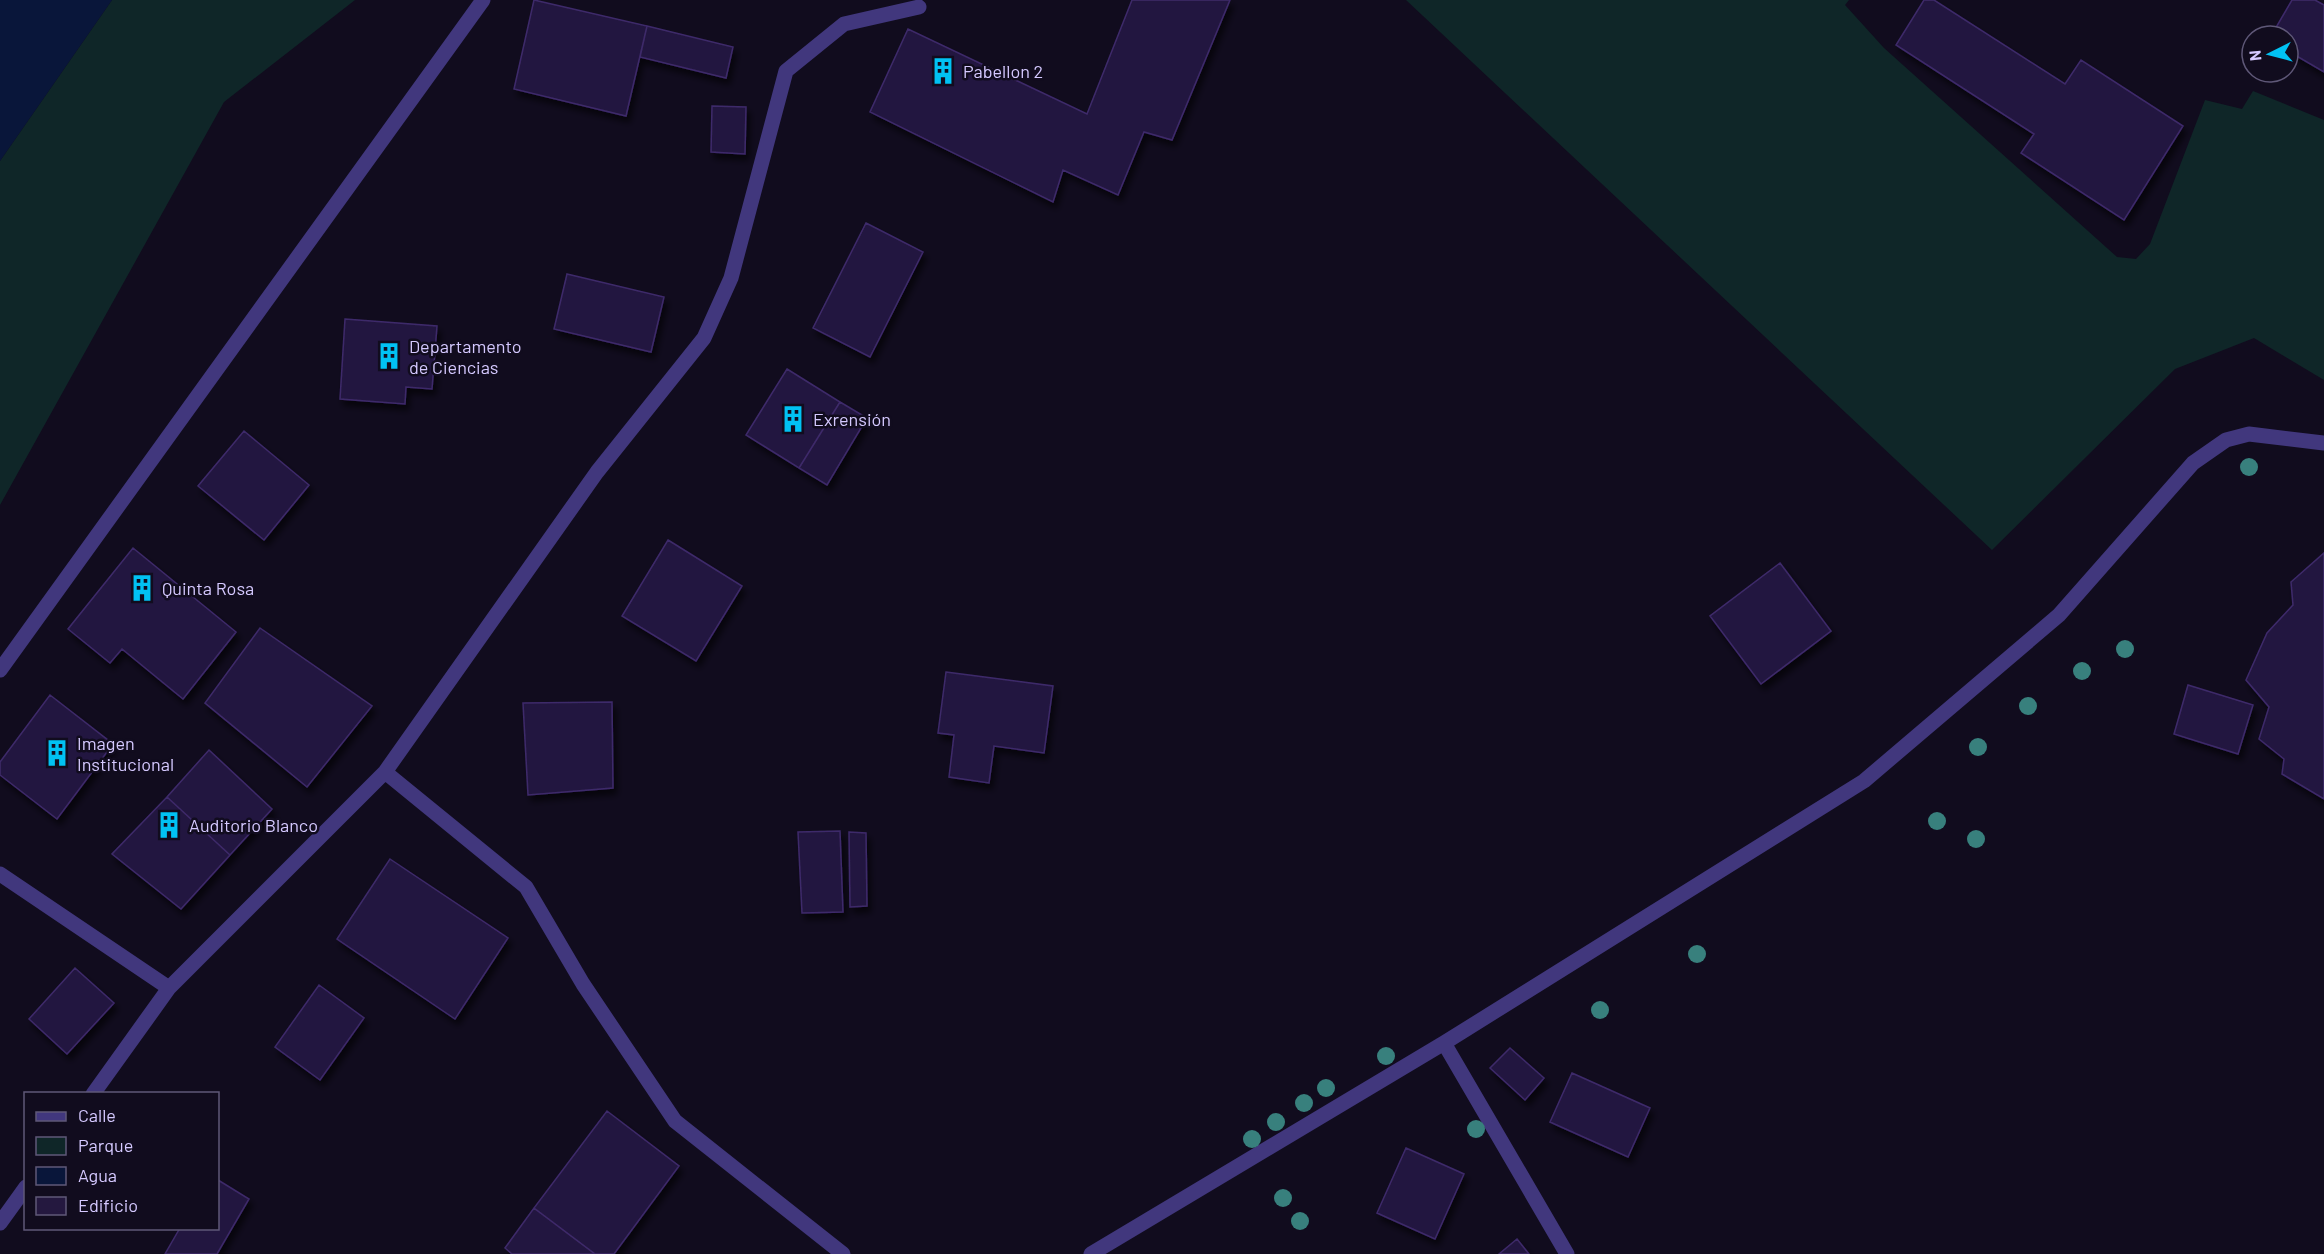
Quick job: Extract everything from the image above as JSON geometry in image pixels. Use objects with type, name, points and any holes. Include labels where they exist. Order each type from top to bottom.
[{"type":"lane","points":[[0,670],[483,0]]},
{"type":"lane","points":[[94,1092],[169,988],[386,772],[597,472],[704,338],[731,278],[786,71],[844,24],[919,7]]},
{"type":"lane","points":[[1091,1254],[1444,1043],[1864,781],[2059,615],[2193,463],[2226,440],[2248,434],[2324,443]]},
{"type":"lane","points":[[386,772],[526,887],[583,984],[675,1121],[843,1254]]},
{"type":"lane","points":[[0,874],[169,988]]},
{"type":"lane","points":[[1444,1043],[1568,1254]]},
{"type":"lane","points":[[0,1223],[24,1190]]},
{"type":"green space","points":[[112,0],[355,0],[224,102],[0,505],[0,161]]},
{"type":"green space","points":[[1406,0],[1849,0],[1845,5],[1884,48],[2117,257],[2136,259],[2150,244],[2205,100],[2242,109],[2253,91],[2324,120],[2324,380],[2254,338],[2175,369],[1992,550]]},
{"type":"water","points":[[0,0],[112,0],[0,161]]},
{"type":"building","points":[[534,0],[647,26],[626,116],[514,89]]},
{"type":"building","name":"Pabellon 2","points":[[1132,0],[1230,0],[1172,140],[1144,132],[1118,195],[1063,170],[1053,202],[870,112],[908,29],[1087,114]]},
{"type":"building","points":[[1924,0],[1934,0],[2065,84],[2081,60],[2183,126],[2124,220],[2021,153],[2034,134],[1896,45]]},
{"type":"building","points":[[2292,0],[2315,0],[2324,5],[2324,72],[2300,58],[2300,24],[2278,24]]},
{"type":"building","points":[[647,26],[733,47],[726,78],[640,57]]},
{"type":"building","points":[[712,106],[746,107],[745,154],[711,152]]},
{"type":"building","points":[[866,223],[923,252],[870,357],[813,328]]},
{"type":"building","points":[[567,274],[664,297],[651,352],[554,329]]},
{"type":"building","name":"Departamento de Ciencias","points":[[345,319],[437,326],[432,389],[406,387],[405,404],[340,399]]},
{"type":"building","name":"Exrensión","points":[[787,369],[840,402],[799,468],[746,435]]},
{"type":"building","points":[[840,402],[867,418],[827,485],[799,468]]},
{"type":"building","points":[[244,431],[309,485],[264,540],[198,486]]},
{"type":"building","points":[[668,540],[742,586],[696,661],[622,616]]},
{"type":"building","name":"Quinta Rosa","points":[[133,548],[236,632],[183,699],[122,649],[110,663],[68,629]]},
{"type":"building","points":[[2324,553],[2324,799],[2282,774],[2284,759],[2259,739],[2269,707],[2246,680],[2267,633],[2293,605],[2291,582]]},
{"type":"building","points":[[1780,563],[1831,631],[1761,684],[1710,616]]},
{"type":"building","points":[[260,628],[372,706],[307,787],[205,703]]},
{"type":"building","points":[[946,672],[1053,686],[1044,753],[994,746],[989,783],[949,777],[954,735],[938,733]]},
{"type":"building","points":[[2188,685],[2253,705],[2238,754],[2174,734]]},
{"type":"building","name":"Imagen Institucional","points":[[50,695],[113,744],[57,819],[0,775],[0,762]]},
{"type":"building","points":[[612,702],[613,788],[528,795],[523,703]]},
{"type":"building","points":[[209,750],[272,809],[230,855],[167,797]]},
{"type":"building","name":"Auditorio Blanco","points":[[167,797],[230,855],[181,909],[112,854]]},
{"type":"building","points":[[840,831],[843,912],[802,913],[798,832]]},
{"type":"building","points":[[849,832],[866,833],[867,906],[850,907]]},
{"type":"building","points":[[390,859],[508,938],[455,1019],[337,939]]},
{"type":"building","points":[[75,968],[114,1003],[67,1054],[29,1019]]},
{"type":"building","points":[[319,985],[364,1018],[320,1080],[275,1047]]},
{"type":"building","points":[[1510,1048],[1544,1078],[1525,1100],[1490,1068]]},
{"type":"building","points":[[1572,1073],[1650,1108],[1628,1157],[1550,1122]]},
{"type":"building","points":[[607,1111],[679,1166],[614,1254],[595,1254],[534,1208]]},
{"type":"building","points":[[1406,1148],[1464,1174],[1435,1239],[1377,1213]]},
{"type":"building","points":[[219,1181],[249,1199],[217,1254],[165,1254],[179,1230],[219,1230]]},
{"type":"building","points":[[534,1208],[595,1254],[512,1254],[505,1248]]},
{"type":"building","points":[[1517,1239],[1529,1254],[1499,1254]]},
{"type":"place","name":"Pabellon 2","points":[[943,71]]},
{"type":"place","name":"Departamento de Ciencias","points":[[389,356]]},
{"type":"place","name":"Exrensión","points":[[793,419]]},
{"type":"place","name":"Quinta Rosa","points":[[142,588]]},
{"type":"place","name":"Imagen Institucional","points":[[57,753]]},
{"type":"place","name":"Auditorio Blanco","points":[[169,825]]}]
